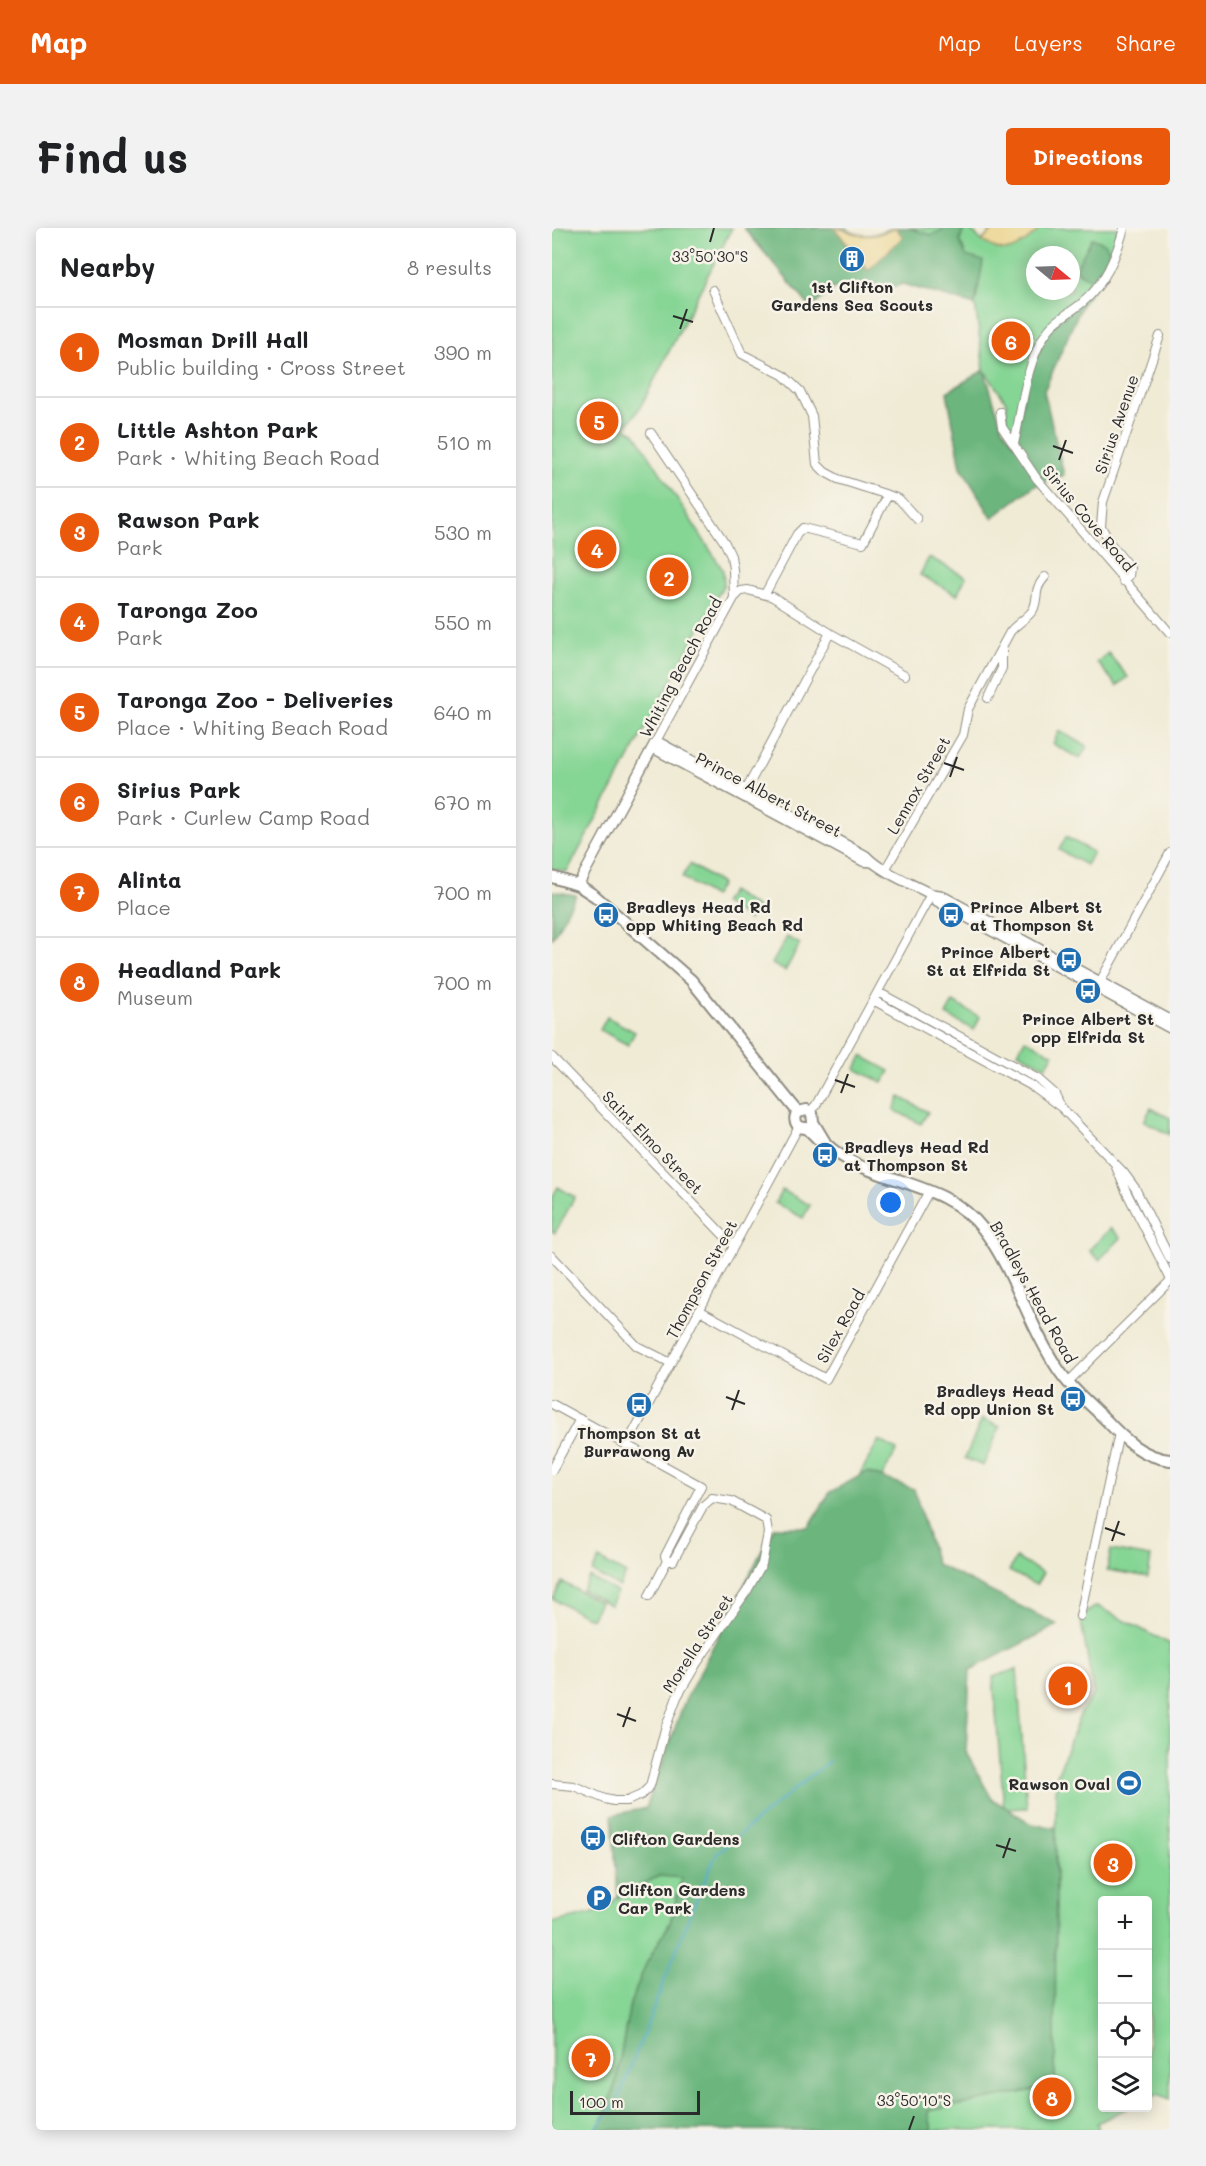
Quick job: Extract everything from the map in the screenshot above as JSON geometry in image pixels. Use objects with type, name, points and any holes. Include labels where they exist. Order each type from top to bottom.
[{"type":"main road","name":"Bradleys Head Road","points":[[552,877],[578,885],[595,896],[691,980],[805,1120],[824,1138],[825,1143],[845,1160],[929,1191],[974,1219],[1002,1260],[1052,1359],[1068,1382],[1119,1433],[1140,1450],[1170,1460]]},
{"type":"street","points":[[1014,444],[1035,354],[1049,329],[1083,302],[1101,284],[1113,261],[1124,228]]},
{"type":"street","points":[[713,290],[742,354],[783,375],[800,391],[812,416],[817,464],[825,472],[838,478],[899,499],[917,519]]},
{"type":"street","name":"Sirius Avenue","points":[[1123,580],[1130,576],[1130,568],[1110,543],[1101,526],[1103,502],[1160,336]]},
{"type":"street","name":"Sirius Cove Road","points":[[1000,411],[1002,427],[1037,479],[1170,633]]},
{"type":"street","name":"Whiting Beach Road","points":[[578,885],[734,598],[731,556],[651,433]]},
{"type":"street","points":[[765,594],[797,534],[803,528],[863,543],[888,495]]},
{"type":"street","name":"Lennox Street","points":[[885,870],[963,735],[968,709],[1002,647],[1016,623],[1034,607],[1037,586],[1044,577]]},
{"type":"street","points":[[734,598],[741,591],[748,590],[773,597],[830,633],[905,675]]},
{"type":"street","points":[[746,790],[830,633]]},
{"type":"street","name":"Lennox Street","points":[[988,699],[1002,668],[1002,647]]},
{"type":"street","name":"Prince Albert Street","points":[[655,745],[746,790],[866,856],[885,870],[931,894],[947,899],[1170,1020]]},
{"type":"street","name":"Prince Albert Street","points":[[655,745],[863,861],[872,862]]},
{"type":"street","points":[[1100,982],[1170,853]]},
{"type":"street","name":"Prince Albert Street","points":[[931,894],[937,901],[1170,1028]]},
{"type":"street","name":"Thompson Street","points":[[627,1444],[734,1246],[805,1120],[816,1105],[931,894]]},
{"type":"street","points":[[878,992],[1038,1079],[1055,1094],[1062,1108]]},
{"type":"street","points":[[873,1000],[1032,1086],[1062,1108],[1113,1161],[1135,1188],[1170,1259]]},
{"type":"street","name":"Saint Elmo Street","points":[[552,1057],[734,1246]]},
{"type":"street","points":[[1068,1382],[1170,1280],[1113,1161]]},
{"type":"street","name":"Silex Road","points":[[699,1310],[826,1379],[929,1191]]},
{"type":"street","points":[[552,1256],[637,1346],[671,1363]]},
{"type":"street","points":[[552,1404],[701,1486],[665,1556],[667,1561],[649,1596]]},
{"type":"street","points":[[552,1470],[580,1419]]},
{"type":"street","points":[[1080,1616],[1119,1433]]},
{"type":"street","name":"Morella Street","points":[[552,1784],[574,1786],[604,1800],[621,1801],[641,1796],[650,1786],[664,1729],[677,1697],[697,1663],[747,1591],[762,1564],[768,1533],[766,1520],[731,1501],[712,1498],[704,1506],[673,1562],[667,1561]]},
{"type":"green space","points":[[552,228],[732,228],[641,406],[625,428],[635,433],[723,570],[724,584],[567,872],[552,869]]},
{"type":"green space","points":[[744,228],[846,228],[853,233],[865,236],[895,228],[967,229],[982,241],[995,228],[1118,228],[1119,230],[1097,283],[1083,302],[1015,430],[1006,422],[1006,402],[984,370],[975,304],[903,284],[865,290],[834,288],[811,308]]},
{"type":"green space","points":[[744,228],[834,228],[851,249],[843,257],[854,268],[903,237],[896,228],[909,228],[931,235],[948,228],[964,228],[960,241],[966,256],[983,261],[975,305],[903,284],[865,290],[834,288],[811,308]]},
{"type":"green space","points":[[1092,238],[1106,244],[1110,254],[1097,283],[1080,273],[1080,261]]},
{"type":"green space","points":[[1083,302],[1044,391],[1064,475],[1034,486],[992,518],[961,467],[947,392],[984,370],[1002,427],[1014,443],[1028,378],[1049,329]]},
{"type":"green space","points":[[929,557],[966,577],[957,595],[920,575]]},
{"type":"green space","points":[[1108,653],[1128,677],[1117,686],[1097,662]]},
{"type":"green space","points":[[1059,731],[1087,746],[1080,759],[1053,744]]},
{"type":"green space","points":[[1066,837],[1093,852],[1086,865],[1059,850]]},
{"type":"green space","points":[[690,864],[721,884],[713,897],[682,877]]},
{"type":"green space","points":[[552,891],[576,895],[552,939]]},
{"type":"green space","points":[[731,891],[757,908],[749,920],[723,903]]},
{"type":"green space","points":[[787,937],[800,944],[785,971],[772,964]]},
{"type":"green space","points":[[953,1002],[980,1017],[974,1030],[946,1015]]},
{"type":"green space","points":[[607,1017],[635,1032],[628,1045],[600,1030]]},
{"type":"green space","points":[[1025,1039],[1053,1054],[1046,1067],[1018,1052]]},
{"type":"green space","points":[[862,1056],[890,1071],[883,1083],[856,1069]]},
{"type":"green space","points":[[900,1097],[928,1112],[921,1124],[894,1110]]},
{"type":"green space","points":[[1151,1108],[1170,1118],[1170,1135],[1144,1121]]},
{"type":"green space","points":[[558,1187],[575,1197],[555,1233],[552,1231],[552,1198]]},
{"type":"green space","points":[[782,1190],[810,1205],[803,1218],[775,1203]]},
{"type":"green space","points":[[1111,1228],[1121,1238],[1099,1260],[1089,1250]]},
{"type":"green space","points":[[982,1419],[1000,1427],[983,1466],[965,1458]]},
{"type":"green space","points":[[879,1440],[897,1450],[876,1487],[858,1478]]},
{"type":"green space","points":[[867,1472],[914,1489],[936,1564],[1058,1625],[970,1670],[966,1752],[992,1799],[1032,1824],[1056,1828],[1055,2086],[928,2111],[932,2130],[596,2130],[604,2117],[616,2081],[630,2004],[646,1964],[670,1923],[682,1878],[659,1876],[618,1897],[612,1815],[646,1808],[684,1703],[774,1527],[809,1527],[830,1492]]},
{"type":"green space","points":[[1111,1550],[1151,1557],[1148,1577],[1107,1570]]},
{"type":"green space","points":[[1016,1558],[1043,1573],[1036,1585],[1009,1571]]},
{"type":"green space","points":[[599,1559],[626,1574],[619,1587],[592,1572]]},
{"type":"green space","points":[[589,1577],[617,1592],[610,1605],[582,1590]]},
{"type":"green space","points":[[562,1582],[600,1602],[591,1619],[553,1599]]},
{"type":"green space","points":[[1097,1606],[1170,1644],[1170,2099],[1157,2094],[1152,2096],[1152,1896],[1098,1896],[1098,2112],[1120,2112],[1097,2123],[1099,2130],[932,2130],[928,2111],[1055,2086],[1056,1778],[1081,1712],[1094,1694],[1080,1616]]},
{"type":"green space","points":[[1017,1669],[1027,1808],[1004,1809],[993,1677]]},
{"type":"green space","points":[[659,1876],[682,1877],[670,1923],[646,1964],[630,2004],[616,2081],[599,2125],[624,2130],[552,2130],[552,1923],[602,1911],[618,1897]]},
{"type":"sand","points":[[834,228],[868,235],[896,228],[903,237],[868,271]]},
{"type":"sand","points":[[995,228],[1040,228],[1013,249],[1002,250],[982,241]]},
{"type":"waterway","points":[[594,2130],[616,2105],[693,1907],[717,1853],[829,1761]]},
{"type":"place","name":"1st Clifton Gardens Sea Scouts","points":[[852,259]]},
{"type":"place","name":"Sirius Park","points":[[1011,341]]},
{"type":"place","name":"Taronga Zoo - Deliveries","points":[[599,421]]},
{"type":"place","name":"Taronga Zoo","points":[[597,549]]},
{"type":"place","name":"Little Ashton Park","points":[[669,577]]},
{"type":"place","name":"Bradleys Head Rd opp Whiting Beach Rd","points":[[606,915]]},
{"type":"place","name":"Prince Albert St at Thompson St","points":[[951,915]]},
{"type":"place","name":"Prince Albert St at Elfrida St","points":[[1069,960]]},
{"type":"place","name":"Prince Albert St opp Elfrida St","points":[[1088,991]]},
{"type":"place","name":"Bradleys Head Rd at Thompson St","points":[[825,1155]]},
{"type":"place","name":"Bradleys Head Rd opp Union St","points":[[1073,1399]]},
{"type":"place","name":"Thompson St at Burrawong Av","points":[[639,1405]]},
{"type":"place","name":"Mosman Drill Hall","points":[[1068,1686]]},
{"type":"place","name":"Rawson Oval","points":[[1129,1783]]},
{"type":"place","name":"Clifton Gardens","points":[[593,1838]]},
{"type":"place","name":"Rawson Park","points":[[1113,1863]]},
{"type":"place","name":"Clifton Gardens Car Park","points":[[599,1898]]},
{"type":"place","name":"Alinta","points":[[591,2058]]},
{"type":"place","name":"Headland Park","points":[[1052,2097]]}]
